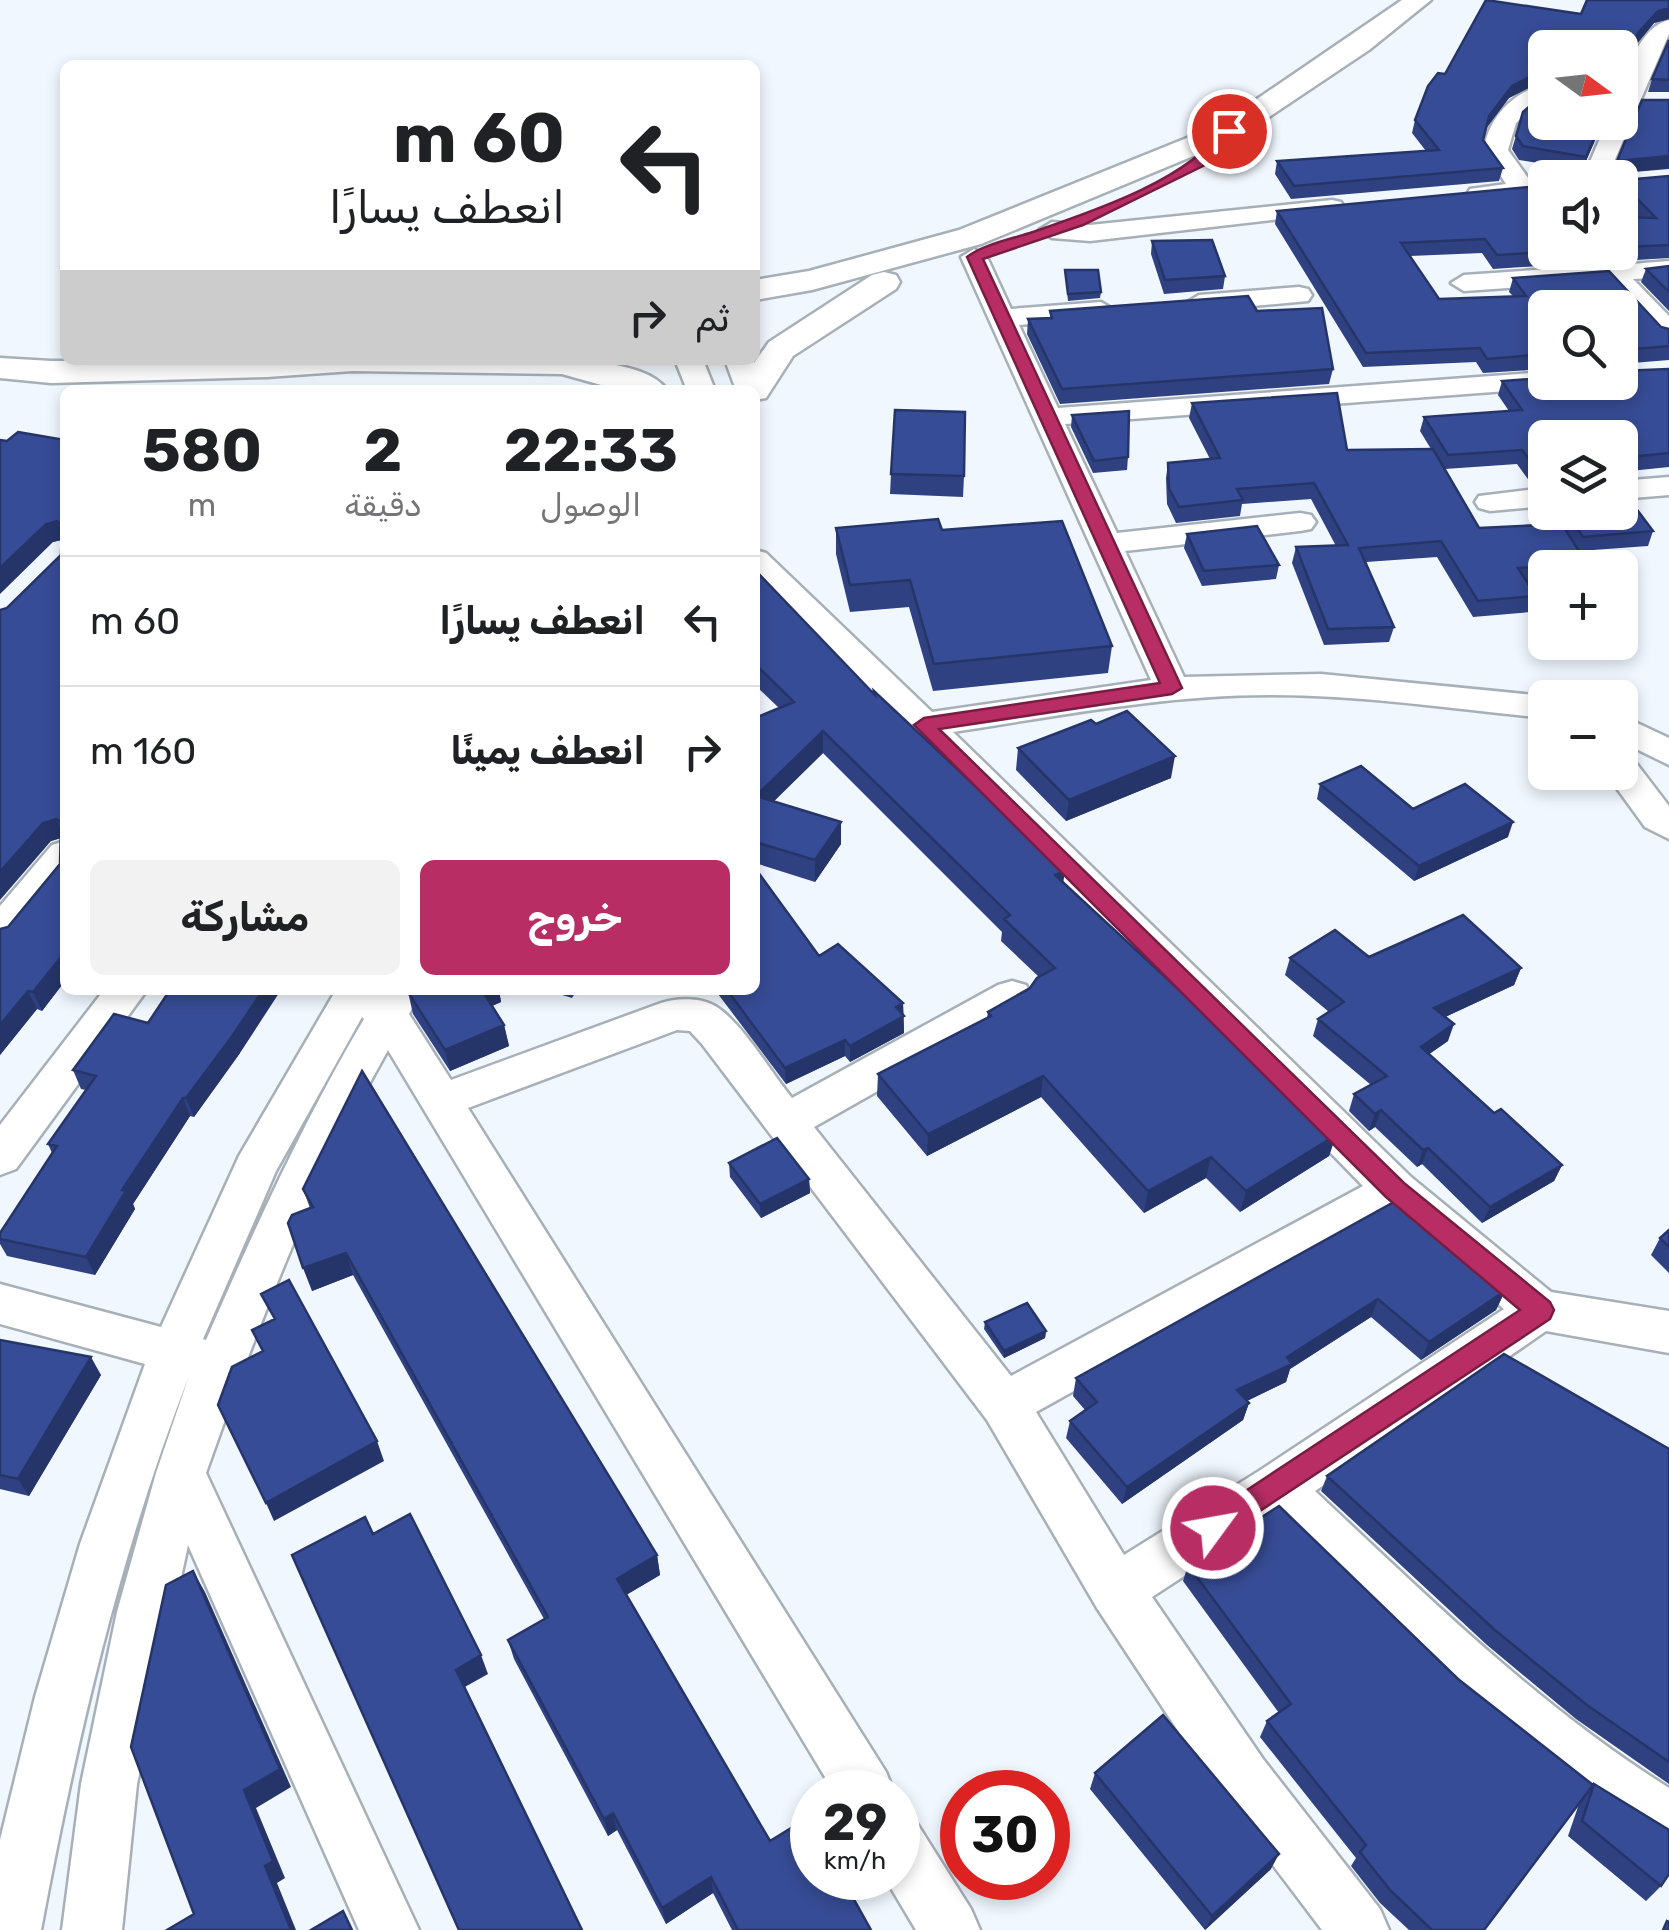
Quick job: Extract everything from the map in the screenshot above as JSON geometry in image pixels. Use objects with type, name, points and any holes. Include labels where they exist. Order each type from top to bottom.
[{"type":"main road","points":[[760,289],[829,276],[970,237],[1229,131],[1360,44],[1418,0]]},
{"type":"main road","points":[[760,309],[884,282],[1052,230],[1176,176],[1217,149],[1229,131]]},
{"type":"main road","points":[[756,385],[781,349],[884,282]]},
{"type":"main road","points":[[60,361],[0,368],[51,372],[243,365]]},
{"type":"main road","points":[[566,365],[637,385]]},
{"type":"street","points":[[1638,77],[1658,31],[1669,26]]},
{"type":"street","points":[[1528,95],[1502,128],[1496,148],[1499,159],[1528,183]]},
{"type":"street","points":[[1638,108],[1655,102]]},
{"type":"street","points":[[1446,197],[1528,190]]},
{"type":"street","points":[[1052,230],[1090,234],[1210,217],[1348,205]]},
{"type":"street","points":[[974,257],[1172,688]]},
{"type":"street","points":[[1638,266],[1669,268]]},
{"type":"street","points":[[1464,283],[1554,270]]},
{"type":"street","points":[[1609,270],[1669,332]]},
{"type":"street","points":[[1180,304],[1299,295]]},
{"type":"street","points":[[1002,318],[1121,308]]},
{"type":"street","points":[[1047,417],[1528,381]]},
{"type":"street","points":[[1638,489],[1669,486]]},
{"type":"street","points":[[1490,502],[1528,499]]},
{"type":"street","points":[[1106,544],[1300,522]]},
{"type":"street","points":[[760,565],[1395,1190],[1540,1310],[1669,1332]]},
{"type":"street","points":[[924,725],[1172,688],[1321,685],[1528,704]]},
{"type":"street","points":[[1638,736],[1669,753]]},
{"type":"street","points":[[1637,790],[1669,826]]},
{"type":"street","points":[[0,933],[60,860]]},
{"type":"street","points":[[0,1158],[122,995]]},
{"type":"street","points":[[784,1123],[1012,996]]},
{"type":"street","points":[[92,1930],[109,1784],[144,1612],[181,1473],[197,1357],[264,1150],[376,997],[852,1770]]},
{"type":"street","points":[[441,1101],[675,1014],[701,1017],[718,1033],[1004,1405],[1116,1590],[1243,1778],[1360,1930]]},
{"type":"street","points":[[1004,1405],[1395,1190]]},
{"type":"street","points":[[0,1304],[197,1357]]},
{"type":"street","points":[[1116,1590],[1278,1488],[1540,1310]]},
{"type":"street","points":[[11,1930],[36,1794],[79,1622],[138,1438],[197,1357]]},
{"type":"street","points":[[181,1473],[389,1930]]},
{"type":"street","points":[[1278,1488],[1470,1673],[1617,1788],[1669,1821]]},
{"type":"street","points":[[920,1880],[950,1930]]},
{"type":"building","points":[[1486,0],[1581,14],[1587,0],[1669,0],[1669,8],[1658,11],[1638,33],[1528,30],[1528,78],[1512,86],[1489,116],[1483,140],[1503,168],[1294,186],[1277,161],[1439,150],[1415,120],[1428,86],[1438,73],[1445,74]]},
{"type":"building","points":[[1669,40],[1669,80],[1652,79]]},
{"type":"building","points":[[1642,100],[1669,100],[1669,156],[1617,160],[1626,140],[1638,140],[1638,110]]},
{"type":"building","points":[[1528,108],[1528,140],[1593,140],[1586,157],[1523,146],[1516,136]]},
{"type":"building","points":[[1669,176],[1669,245],[1638,246],[1638,218],[1656,218],[1638,200],[1638,179]]},
{"type":"building","points":[[1528,187],[1528,253],[1497,255],[1485,239],[1401,243],[1439,299],[1526,296],[1513,278],[1609,271],[1627,290],[1528,290],[1528,355],[1487,359],[1480,348],[1366,353],[1277,211]]},
{"type":"building","points":[[1212,240],[1225,276],[1165,280],[1152,241]]},
{"type":"building","points":[[1669,266],[1669,292],[1646,269]]},
{"type":"building","points":[[1065,270],[1098,270],[1101,292],[1068,294]]},
{"type":"building","points":[[1248,296],[1257,311],[1322,308],[1333,369],[1062,389],[1028,319],[1052,318],[1050,311]]},
{"type":"building","points":[[1638,302],[1661,327],[1669,329],[1669,346],[1638,349]]},
{"type":"building","points":[[1669,369],[1669,453],[1638,456],[1638,420],[1528,420],[1528,458],[1522,450],[1448,455],[1424,417],[1522,410],[1502,381],[1528,379],[1528,400],[1638,400],[1638,370]]},
{"type":"building","points":[[1337,393],[1347,450],[1433,449],[1479,528],[1528,526],[1528,530],[1566,530],[1578,550],[1528,550],[1528,567],[1518,568],[1528,584],[1528,597],[1478,601],[1441,541],[1359,548],[1394,627],[1328,629],[1296,547],[1348,545],[1314,483],[1237,489],[1243,500],[1179,507],[1169,489],[1168,463],[1220,458],[1192,403]]},
{"type":"building","points":[[895,410],[965,412],[964,476],[891,474]]},
{"type":"building","points":[[1129,411],[1128,457],[1094,461],[1072,415]]},
{"type":"building","points":[[18,432],[60,439],[60,523],[46,524],[0,568],[0,440],[7,441]]},
{"type":"building","points":[[1638,511],[1653,531],[1583,537],[1578,530],[1638,530]]},
{"type":"building","points":[[938,519],[942,530],[1062,521],[1112,646],[934,664],[910,580],[850,585],[836,528]]},
{"type":"building","points":[[1257,526],[1279,565],[1204,571],[1187,534]]},
{"type":"building","points":[[60,556],[60,821],[43,823],[0,872],[0,610],[7,608]]},
{"type":"building","points":[[760,575],[875,695],[874,691],[1065,870],[1055,875],[1336,1135],[1246,1191],[1211,1157],[1148,1191],[1043,1076],[928,1134],[878,1074],[991,1016],[988,1012],[1055,968],[1004,919],[1010,915],[823,731],[760,792],[760,716],[794,702],[760,669]]},
{"type":"building","points":[[1127,711],[1175,756],[1069,800],[1018,748],[1091,720],[1096,724]]},
{"type":"building","points":[[1361,766],[1413,809],[1465,784],[1513,822],[1419,866],[1320,784]]},
{"type":"building","points":[[760,797],[841,822],[815,860],[760,844]]},
{"type":"building","points":[[60,864],[60,958],[0,1025],[0,929],[8,927]]},
{"type":"building","points":[[760,875],[819,956],[838,944],[903,1003],[896,1007],[904,1016],[850,1046],[845,1040],[785,1068],[731,995],[760,995]]},
{"type":"building","points":[[1463,915],[1521,968],[1434,1008],[1454,1024],[1421,1047],[1494,1113],[1501,1109],[1562,1165],[1490,1207],[1428,1148],[1423,1150],[1381,1110],[1375,1114],[1354,1094],[1387,1076],[1318,1019],[1344,1002],[1290,958],[1335,930],[1369,957]]},
{"type":"building","points":[[167,995],[260,995],[183,1098],[122,1190],[126,1191],[86,1257],[0,1239],[0,1233],[57,1146],[48,1144],[96,1076],[73,1070],[114,1014],[148,1023]]},
{"type":"building","points":[[410,995],[485,995],[504,1025],[445,1050]]},
{"type":"building","points":[[362,1071],[657,1555],[617,1579],[770,1841],[790,1829],[790,1900],[854,1900],[871,1930],[738,1930],[711,1877],[662,1908],[613,1813],[604,1819],[508,1640],[548,1617],[346,1253],[303,1268],[288,1223],[292,1215],[313,1207],[303,1189]]},
{"type":"building","points":[[777,1138],[809,1179],[760,1204],[729,1163]]},
{"type":"building","points":[[1394,1202],[1505,1291],[1429,1342],[1378,1299],[1287,1357],[1292,1364],[1237,1390],[1249,1403],[1127,1487],[1070,1421],[1097,1402],[1076,1378]]},
{"type":"building","points":[[1669,1230],[1669,1247],[1660,1238]]},
{"type":"building","points":[[289,1280],[377,1441],[266,1503],[218,1405],[232,1367],[263,1351],[252,1330],[275,1319],[261,1294]]},
{"type":"building","points":[[1027,1303],[1046,1331],[1004,1351],[985,1322]]},
{"type":"building","points":[[0,1340],[91,1357],[18,1479],[0,1475]]},
{"type":"building","points":[[1504,1354],[1669,1449],[1669,1762],[1587,1705],[1496,1631],[1327,1476]]},
{"type":"building","points":[[1279,1506],[1458,1679],[1593,1785],[1484,1930],[1432,1930],[1390,1890],[1360,1852],[1366,1845],[1267,1721],[1291,1704],[1188,1565]]},
{"type":"building","points":[[410,1514],[481,1655],[456,1670],[582,1930],[459,1930],[292,1555],[365,1517],[373,1534]]},
{"type":"building","points":[[193,1571],[280,1769],[244,1790],[273,1861],[265,1866],[291,1930],[167,1930],[194,1914],[131,1747],[166,1585]]},
{"type":"building","points":[[1163,1715],[1279,1854],[1212,1916],[1095,1773]]},
{"type":"building","points":[[1594,1784],[1669,1830],[1669,1874],[1661,1886],[1582,1821]]},
{"type":"building","points":[[343,1911],[352,1930],[311,1930]]},
{"type":"route","points":[[1213,1528],[1540,1310],[1395,1190],[924,725],[1172,688],[974,257],[1078,222],[1142,194],[1202,161],[1217,149],[1229,131]]}]
